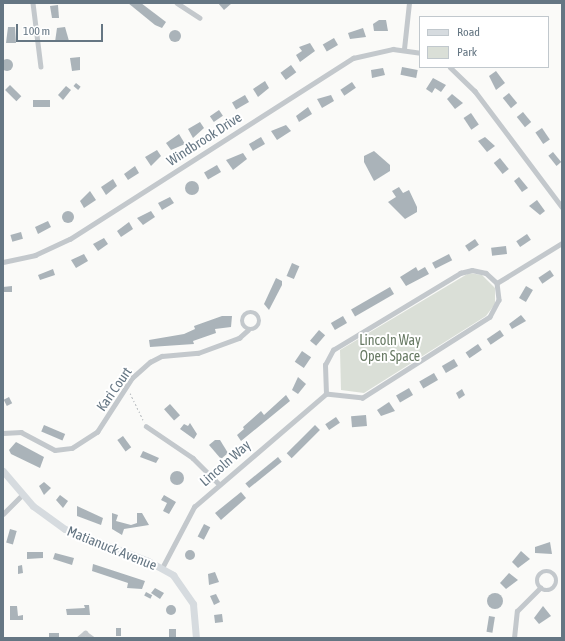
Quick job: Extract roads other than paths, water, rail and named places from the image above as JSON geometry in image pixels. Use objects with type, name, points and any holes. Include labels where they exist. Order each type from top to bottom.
[{"type":"street","points":[[33,3],[41,67]]},
{"type":"street","points":[[177,3],[200,18]]},
{"type":"street","points":[[404,49],[409,3]]},
{"type":"street","name":"Windbrook Drive","points":[[3,262],[40,253],[70,239],[350,60],[370,52],[404,49],[419,53]]},
{"type":"street","points":[[451,68],[475,91],[562,207]]},
{"type":"street","points":[[497,283],[562,243]]},
{"type":"street","points":[[482,271],[497,283],[498,305],[486,320],[363,398],[326,394],[325,365],[333,350],[460,273],[482,271]]},
{"type":"street","name":"Kari Court","points":[[3,433],[21,432],[55,450],[72,448],[97,432],[137,372],[158,357],[198,353],[239,338],[248,330],[259,325],[254,313],[243,317],[242,325],[248,330]]},
{"type":"street","name":"Lincoln Way","points":[[162,568],[189,513],[218,483],[326,394]]},
{"type":"street","points":[[146,426],[193,458],[218,483]]},
{"type":"street","name":"Matianuck Avenue","points":[[3,471],[22,495],[72,533],[162,568],[180,582],[191,600],[196,638]]},
{"type":"street","points":[[3,514],[22,495]]},
{"type":"street","points":[[514,638],[517,611],[540,588],[539,575],[545,571],[554,573],[557,578],[555,587],[546,591],[540,588]]},
{"type":"street","points":[[79,638],[85,634],[92,638]]},
{"type":"park label","name":"Lincoln Way Open Space","points":[[390,348]]}]
